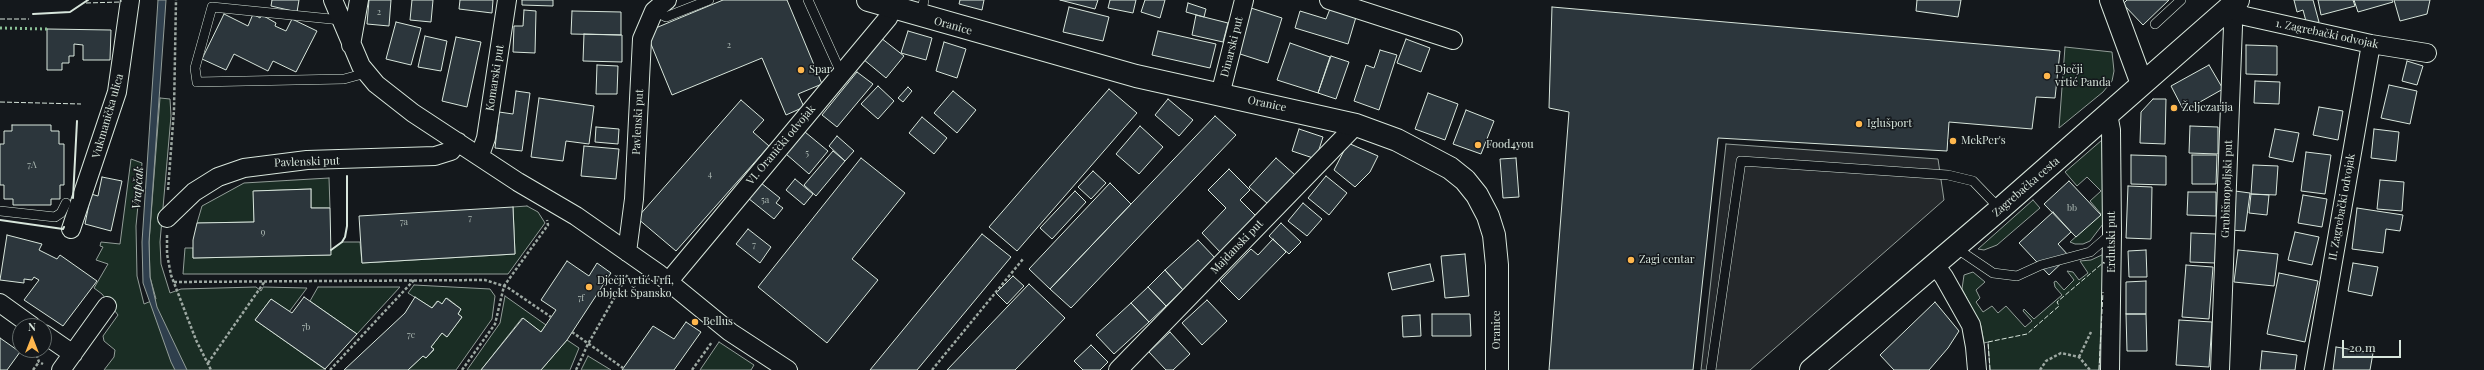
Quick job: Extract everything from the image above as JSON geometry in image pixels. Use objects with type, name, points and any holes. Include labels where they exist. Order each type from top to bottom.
[{"type":"main road","name":"Oranice","points":[[868,0],[893,8],[922,8],[1136,76],[1356,126],[1397,140],[1450,168],[1471,187],[1484,206],[1491,224],[1496,246],[1497,370]]},
{"type":"main road","points":[[2111,0],[2142,84]]},
{"type":"main road","name":"Zagrebačka cesta","points":[[1811,370],[2000,210],[2234,4]]},
{"type":"street","name":"Vukmanička ulica","points":[[71,229],[117,92],[130,0]]},
{"type":"street","points":[[333,0],[351,46],[366,73],[388,94],[518,182],[569,212],[629,260],[668,282],[730,332],[788,370]]},
{"type":"street","points":[[351,46],[359,0]]},
{"type":"street","name":"Komarski put","points":[[480,155],[486,138],[507,0]]},
{"type":"street","name":"Dinarski put","points":[[1220,94],[1244,0]]},
{"type":"street","points":[[1329,0],[1453,40]]},
{"type":"street","name":"1. Zagrebački odvojak","points":[[2234,4],[2245,16],[2370,44],[2427,53]]},
{"type":"street","name":"Grubišnopoljski put","points":[[2220,370],[2234,4]]},
{"type":"street","name":"Pavlenski put","points":[[629,260],[634,199],[642,39],[660,6]]},
{"type":"street","name":"VI. Oranički odvojak","points":[[668,282],[888,18],[893,8]]},
{"type":"street","name":"II. Zagrebački odvojak","points":[[2314,370],[2370,44]]},
{"type":"street","name":"Erdutski put","points":[[2108,114],[2111,130],[2112,233],[2110,370]]},
{"type":"street","name":"Majdanski put","points":[[1118,370],[1356,126]]},
{"type":"street","name":"Pavlenski put","points":[[167,218],[194,192],[218,177],[244,168],[307,160],[435,156],[451,151],[458,142]]},
{"type":"street","points":[[1935,266],[1944,276],[1971,325],[1975,347],[1976,370]]},
{"type":"street","points":[[0,303],[21,318]]},
{"type":"street","points":[[61,370],[107,306]]},
{"type":"street","points":[[52,340],[72,354]]},
{"type":"lane","points":[[660,6],[666,17],[709,0]]},
{"type":"lane","points":[[808,0],[841,73]]},
{"type":"lane","points":[[2155,24],[2182,0]]},
{"type":"lane","points":[[341,20],[212,7],[195,68],[197,82],[344,79],[366,73]]},
{"type":"lane","points":[[1712,370],[1741,161],[1948,175],[1973,182],[2000,210]]},
{"type":"lane","points":[[0,211],[55,217],[61,213],[66,203]]},
{"type":"lane","points":[[1956,248],[1993,273],[2017,276],[2041,265],[2090,252],[2112,233]]},
{"type":"path","points":[[176,0],[174,110],[167,218],[167,254],[174,282],[196,340],[211,370]]},
{"type":"path","points":[[462,370],[494,324],[504,286],[548,225],[546,217],[549,217]]},
{"type":"path","points":[[932,370],[1023,259]]},
{"type":"path","points":[[576,370],[629,260]]},
{"type":"path","points":[[330,370],[414,279]]},
{"type":"path","points":[[174,282],[465,279],[495,282],[504,286],[551,317]]},
{"type":"path","points":[[208,364],[265,280]]},
{"type":"path","points":[[572,332],[623,368]]},
{"type":"path","points":[[692,370],[716,337]]},
{"type":"path","points":[[2040,370],[2046,361],[2053,356],[2070,353],[2085,362],[2090,370]]},
{"type":"path","points":[[33,370],[39,362],[38,358]]},
{"type":"green space","points":[[2065,47],[2112,52],[2114,71],[2112,81],[2103,92],[2059,128]]},
{"type":"green space","points":[[160,98],[170,99],[171,116],[160,242],[161,264],[170,293],[181,289],[256,287],[261,291],[263,287],[307,288],[289,312],[271,299],[255,320],[326,370],[104,370],[114,357],[115,350],[104,341],[103,336],[118,315],[102,294],[94,288],[108,264],[96,260],[103,247],[100,246],[101,242],[120,244],[131,159],[142,163],[136,226],[137,276],[144,304],[156,299],[150,277],[149,242]]},
{"type":"green space","points":[[2102,140],[2103,224],[2090,241],[2083,244],[2075,244],[2070,242],[2101,214],[2090,201],[2101,191],[2087,177],[2077,186],[2065,172]]},
{"type":"green space","points":[[329,178],[330,208],[311,208],[311,189],[254,191],[254,222],[197,223],[202,206],[244,183]]},
{"type":"green space","points":[[2033,200],[2040,208],[1997,245],[1984,250],[1978,249]]},
{"type":"green space","points":[[527,206],[538,212],[545,223],[508,274],[183,274],[185,248],[193,248],[193,258],[330,255],[331,250],[342,242],[360,242],[362,263],[515,254],[513,207]]},
{"type":"green space","points":[[2104,254],[2099,370],[1990,370],[1988,342],[1984,343],[1981,326],[1962,289],[1964,275],[1973,272],[1985,282],[1976,290],[1980,298],[1976,302],[1983,312],[1992,306],[1998,313],[2006,306],[2025,327],[2032,321],[2023,311],[2024,309],[2034,319],[2062,295],[2055,287],[2054,282],[2056,281],[2064,290],[2074,280],[2067,271],[2073,272],[2079,280],[2088,273],[2080,261],[2091,260]]},
{"type":"green space","points":[[414,285],[490,289],[495,296],[492,319],[456,370],[408,370],[423,356],[426,358],[434,350],[431,347],[442,333],[447,337],[462,317],[458,314],[461,309],[447,298],[442,304],[437,301],[432,308],[408,293]]},
{"type":"green space","points":[[318,287],[400,287],[357,334],[310,301]]},
{"type":"green space","points":[[505,296],[546,325],[541,332],[522,318],[481,370],[467,370],[500,323]]},
{"type":"green space","points":[[567,340],[579,348],[570,370],[541,370]]},
{"type":"green space","points":[[719,342],[754,365],[751,370],[700,370]]},
{"type":"green space","points":[[588,356],[611,370],[581,370]]},
{"type":"shaded area","points":[[1726,144],[1938,159],[1944,200],[1750,370],[1701,370]]},
{"type":"water","points":[[158,0],[166,0],[149,242],[150,277],[157,307],[187,370],[175,370],[143,283],[142,242]]},
{"type":"building","points":[[272,0],[299,0],[297,12],[271,6]]},
{"type":"building","points":[[369,0],[391,0],[389,26],[367,24]]},
{"type":"building","points":[[412,0],[433,0],[431,22],[410,20]]},
{"type":"building","points":[[460,0],[493,0],[492,13],[459,9]]},
{"type":"building","points":[[522,0],[553,0],[553,6],[522,5]]},
{"type":"building","points":[[723,0],[787,0],[822,84],[798,94],[804,107],[786,115],[762,58],[672,95],[646,32]]},
{"type":"building","points":[[960,0],[984,0],[982,10],[959,4]]},
{"type":"building","points":[[1060,0],[1098,0],[1095,9]]},
{"type":"building","points":[[1110,0],[1136,0],[1133,13],[1108,8]]},
{"type":"building","points":[[1145,0],[1165,0],[1160,18],[1141,12]]},
{"type":"building","points":[[1917,0],[1961,0],[1958,17],[1916,11]]},
{"type":"building","points":[[2127,0],[2169,0],[2143,25],[2123,4]]},
{"type":"building","points":[[2294,0],[2313,0],[2319,22],[2307,25],[2303,10],[2297,12]]},
{"type":"building","points":[[2318,0],[2353,0],[2355,6],[2321,15]]},
{"type":"building","points":[[2354,0],[2392,0],[2393,2],[2358,12]]},
{"type":"building","points":[[2394,0],[2430,0],[2427,14],[2400,21]]},
{"type":"building","points":[[1188,3],[1206,9],[1204,17],[1186,12]]},
{"type":"building","points":[[1069,7],[1109,17],[1103,41],[1063,32]]},
{"type":"building","name":"Zagi centar","points":[[1552,7],[2060,51],[2055,98],[2036,97],[2032,129],[1949,122],[1947,151],[1718,138],[1693,370],[1549,370],[1569,112],[1549,108]]},
{"type":"building","points":[[1251,8],[1282,18],[1268,63],[1237,53]]},
{"type":"building","points":[[1330,9],[1356,17],[1348,44],[1295,28],[1300,11],[1326,19]]},
{"type":"building","points":[[524,10],[536,11],[535,53],[513,52],[514,26],[523,26]]},
{"type":"building","points":[[572,11],[621,12],[621,35],[571,34]]},
{"type":"building","points":[[224,14],[248,26],[253,14],[260,18],[262,15],[276,23],[275,26],[286,31],[292,19],[317,31],[296,72],[273,61],[268,71],[234,54],[226,70],[202,59]]},
{"type":"building","points":[[1196,15],[1228,23],[1223,42],[1192,35]]},
{"type":"building","points":[[396,22],[421,28],[411,65],[386,59]]},
{"type":"building","points":[[47,29],[111,30],[110,60],[83,60],[83,45],[74,44],[74,56],[69,56],[69,63],[62,63],[62,70],[47,70]]},
{"type":"building","points":[[908,31],[932,38],[926,60],[901,53]]},
{"type":"building","points":[[1158,31],[1216,44],[1210,68],[1152,55]]},
{"type":"building","points":[[584,34],[622,35],[622,62],[583,61]]},
{"type":"building","points":[[425,36],[447,41],[441,71],[418,67]]},
{"type":"building","points":[[456,37],[481,42],[467,107],[442,101]]},
{"type":"building","points":[[881,38],[904,56],[886,78],[863,59]]},
{"type":"building","points":[[1406,39],[1430,48],[1421,72],[1397,63]]},
{"type":"building","points":[[944,42],[966,49],[957,78],[936,71]]},
{"type":"building","points":[[1290,43],[1330,57],[1318,93],[1277,80]]},
{"type":"building","points":[[2246,45],[2277,46],[2277,75],[2246,74]]},
{"type":"building","points":[[1380,50],[1397,55],[1379,110],[1354,101],[1366,65],[1374,68]]},
{"type":"building","points":[[1331,56],[1349,62],[1336,99],[1318,93]]},
{"type":"building","points":[[2407,61],[2423,66],[2417,85],[2402,81]]},
{"type":"building","points":[[597,65],[618,66],[617,94],[596,94]]},
{"type":"building","points":[[2209,65],[2223,89],[2184,111],[2171,86]]},
{"type":"building","points":[[857,72],[873,84],[837,127],[822,115]]},
{"type":"building","points":[[2255,81],[2280,82],[2279,104],[2254,103]]},
{"type":"building","points":[[2389,85],[2417,91],[2410,124],[2381,118]]},
{"type":"building","points":[[878,86],[894,101],[878,119],[861,104]]},
{"type":"building","points":[[908,87],[912,91],[903,102],[898,98]]},
{"type":"building","points":[[1109,89],[1137,113],[1017,251],[989,227]]},
{"type":"building","points":[[516,91],[530,93],[522,151],[495,148],[499,112],[513,114]]},
{"type":"building","points":[[953,91],[976,110],[957,133],[934,113]]},
{"type":"building","points":[[1428,93],[1458,104],[1445,140],[1415,129]]},
{"type":"building","points":[[539,98],[594,106],[589,144],[566,141],[563,161],[531,157]]},
{"type":"building","points":[[1168,99],[1193,120],[1179,136],[1155,115]]},
{"type":"building","points":[[2153,99],[2166,99],[2165,144],[2140,143],[2141,112]]},
{"type":"building","points":[[741,100],[764,120],[753,132],[769,146],[676,251],[637,218]]},
{"type":"building","points":[[2319,107],[2343,111],[2338,140],[2313,135]]},
{"type":"building","points":[[1466,110],[1494,121],[1481,154],[1453,144]]},
{"type":"building","points":[[1215,116],[1236,135],[1071,308],[1050,289]]},
{"type":"building","points":[[922,117],[947,138],[934,154],[909,133]]},
{"type":"building","points":[[12,125],[51,125],[51,131],[59,131],[59,144],[64,144],[64,185],[60,185],[60,199],[51,199],[51,205],[13,205],[13,199],[4,199],[4,185],[0,185],[0,144],[4,144],[4,131],[12,131]]},
{"type":"building","points":[[1140,126],[1163,147],[1139,174],[1116,154]]},
{"type":"building","points":[[2190,126],[2218,127],[2218,154],[2189,153]]},
{"type":"building","points":[[596,127],[619,129],[618,144],[595,142]]},
{"type":"building","points":[[1299,129],[1323,137],[1316,159],[1292,151]]},
{"type":"building","points":[[2275,129],[2299,133],[2293,162],[2269,157]]},
{"type":"building","points":[[2374,129],[2399,132],[2396,161],[2371,158]]},
{"type":"building","points":[[805,132],[828,151],[809,174],[786,154]]},
{"type":"building","points":[[837,136],[854,151],[845,161],[829,146]]},
{"type":"building","points":[[1348,143],[1378,156],[1370,172],[1355,187],[1334,170]]},
{"type":"building","points":[[584,146],[619,149],[616,179],[581,176]]},
{"type":"building","points":[[833,151],[845,161],[816,196],[804,185]]},
{"type":"building","points":[[2306,152],[2331,155],[2325,194],[2301,191]]},
{"type":"building","points":[[2131,155],[2166,156],[2166,185],[2131,184]]},
{"type":"building","points":[[2192,155],[2217,155],[2216,184],[2192,184]]},
{"type":"building","points":[[861,158],[905,193],[852,259],[878,280],[827,343],[758,287]]},
{"type":"building","points":[[1276,158],[1295,175],[1268,204],[1249,187]]},
{"type":"building","points":[[1516,158],[1519,197],[1503,198],[1500,159]]},
{"type":"building","points":[[2253,165],[2278,166],[2276,195],[2251,194]]},
{"type":"building","points":[[1229,169],[1250,190],[1240,200],[1257,217],[1221,253],[1202,233],[1226,208],[1208,190]]},
{"type":"building","points":[[1093,171],[1106,183],[1091,199],[1078,187]]},
{"type":"building","points":[[1326,176],[1347,193],[1329,215],[1308,198]]},
{"type":"building","points":[[102,177],[122,181],[111,231],[85,224],[91,194],[98,196]]},
{"type":"building","points":[[756,179],[780,198],[776,203],[783,208],[774,219],[743,194]]},
{"type":"building","points":[[795,179],[813,194],[804,205],[786,190]]},
{"type":"building","points":[[2380,180],[2404,182],[2402,211],[2377,209]]},
{"type":"building","points":[[2069,181],[2101,215],[2076,237],[2044,204]]},
{"type":"building","points":[[1110,183],[1131,204],[1050,289],[1029,269]]},
{"type":"building","points":[[2128,186],[2152,187],[2151,239],[2126,238]]},
{"type":"building","points":[[311,189],[311,208],[330,208],[331,255],[193,258],[193,240],[197,223],[254,222],[253,191]]},
{"type":"building","points":[[1075,191],[1086,202],[1052,239],[1040,228]]},
{"type":"building","points":[[2235,191],[2250,193],[2245,231],[2230,230]]},
{"type":"building","points":[[2188,192],[2216,192],[2216,216],[2187,215]]},
{"type":"building","points":[[2251,194],[2269,195],[2267,215],[2249,213]]},
{"type":"building","points":[[2303,195],[2327,199],[2322,227],[2298,223]]},
{"type":"building","points":[[1303,203],[1322,219],[1307,236],[1288,221]]},
{"type":"building","points":[[513,207],[515,254],[362,263],[359,216]]},
{"type":"building","points":[[2357,208],[2403,215],[2400,231],[2386,229],[2383,253],[2352,249]]},
{"type":"building","points":[[2053,212],[2071,232],[2058,244],[2069,256],[2049,275],[2019,243]]},
{"type":"building","points":[[1281,223],[1301,242],[1289,254],[1269,236]]},
{"type":"building","points":[[748,229],[771,247],[760,263],[736,244]]},
{"type":"building","points":[[2295,232],[2319,237],[2312,265],[2288,260]]},
{"type":"building","points":[[2191,233],[2216,234],[2215,263],[2190,262]]},
{"type":"building","points":[[982,234],[1011,257],[917,370],[870,370]]},
{"type":"building","points":[[7,235],[42,244],[39,250],[57,259],[60,255],[97,281],[63,326],[24,300],[39,280],[34,277],[32,280],[24,279],[24,283],[0,280]]},
{"type":"building","points":[[1273,239],[1286,252],[1239,300],[1220,281],[1251,249],[1258,255]]},
{"type":"building","points":[[1198,240],[1216,259],[1183,290],[1165,270]]},
{"type":"building","points":[[2146,250],[2147,277],[2129,277],[2128,251]]},
{"type":"building","points":[[2238,250],[2278,254],[2274,286],[2234,282]]},
{"type":"building","points":[[1465,254],[1469,296],[1445,298],[1441,256]]},
{"type":"building","points":[[567,261],[589,276],[597,263],[611,273],[567,340],[541,370],[481,370],[523,318],[541,332],[556,310],[541,300]]},
{"type":"building","points":[[2353,263],[2378,267],[2372,296],[2348,291]]},
{"type":"building","points":[[1430,264],[1434,281],[1392,290],[1388,273]]},
{"type":"building","points":[[2186,265],[2213,267],[2209,319],[2182,317]]},
{"type":"building","points":[[1165,270],[1183,290],[1166,306],[1148,287]]},
{"type":"building","points":[[2279,273],[2318,281],[2305,342],[2267,334]]},
{"type":"building","points":[[1013,276],[1024,286],[1007,304],[996,293]]},
{"type":"building","points":[[2146,281],[2146,314],[2126,314],[2126,282]]},
{"type":"building","points":[[1029,284],[1065,318],[1015,370],[947,370]]},
{"type":"building","points":[[1148,287],[1166,306],[1149,322],[1131,303]]},
{"type":"building","points":[[304,297],[357,334],[325,369],[255,320],[271,299],[292,313]]},
{"type":"building","points":[[415,297],[432,308],[438,301],[442,304],[446,298],[461,309],[458,314],[462,317],[447,337],[442,333],[431,347],[434,349],[426,358],[423,356],[408,370],[344,370],[405,313]]},
{"type":"building","points":[[1207,300],[1227,321],[1202,345],[1182,323]]},
{"type":"building","points":[[1935,302],[1959,331],[1948,348],[1929,370],[1894,370],[1880,355]]},
{"type":"building","points":[[1131,303],[1149,322],[1114,354],[1096,335]]},
{"type":"building","points":[[1432,314],[1470,314],[1471,336],[1432,336]]},
{"type":"building","points":[[2126,314],[2146,314],[2147,351],[2127,351]]},
{"type":"building","points":[[1420,315],[1421,336],[1403,337],[1402,316]]},
{"type":"building","points":[[2179,320],[2212,322],[2209,367],[2176,365]]},
{"type":"building","points":[[686,322],[701,332],[674,370],[622,370],[653,326],[674,339]]},
{"type":"building","points":[[1170,332],[1190,354],[1173,370],[1166,370],[1149,352]]},
{"type":"building","points":[[0,338],[12,346],[12,358],[16,358],[7,370],[0,370]]},
{"type":"building","points":[[1091,345],[1108,362],[1100,370],[1083,370],[1074,361]]},
{"type":"building","points":[[2336,347],[2373,353],[2370,370],[2333,370]]},
{"type":"building","points":[[2262,351],[2297,355],[2295,370],[2260,370]]},
{"type":"hedge","points":[[0,28],[47,29]]},
{"type":"fence","points":[[86,3],[121,2],[121,0]]},
{"type":"fence","points":[[0,19],[29,19]]},
{"type":"fence","points":[[0,102],[81,104]]},
{"type":"fence","points":[[1990,370],[1988,342],[2027,334],[2059,306],[2057,302],[2104,262],[2104,264]]},
{"type":"fence","points":[[2099,370],[2103,292]]},
{"type":"wall","points":[[33,14],[70,12],[88,0]]},
{"type":"wall","points":[[73,198],[77,121]]},
{"type":"wall","points":[[331,250],[342,242],[345,237],[347,226],[347,176]]},
{"type":"wall","points":[[0,220],[63,229],[64,227]]},
{"type":"place","name":"Spar","points":[[801,70]]},
{"type":"place","name":"Dječji vrtić Panda","points":[[2047,76]]},
{"type":"place","name":"Željezarija","points":[[2174,108]]},
{"type":"place","name":"Iglušport","points":[[1859,124]]},
{"type":"place","name":"MekPer's","points":[[1953,141]]},
{"type":"place","name":"Food4you","points":[[1478,145]]},
{"type":"place","name":"Zagi centar","points":[[1631,260]]},
{"type":"place","name":"Dječji vrtić Frfi, objekt Špansko","points":[[589,287]]},
{"type":"place","name":"Bellus","points":[[695,322]]},
{"type":"water label","name":"Vrapčak","points":[[138,188]]}]
